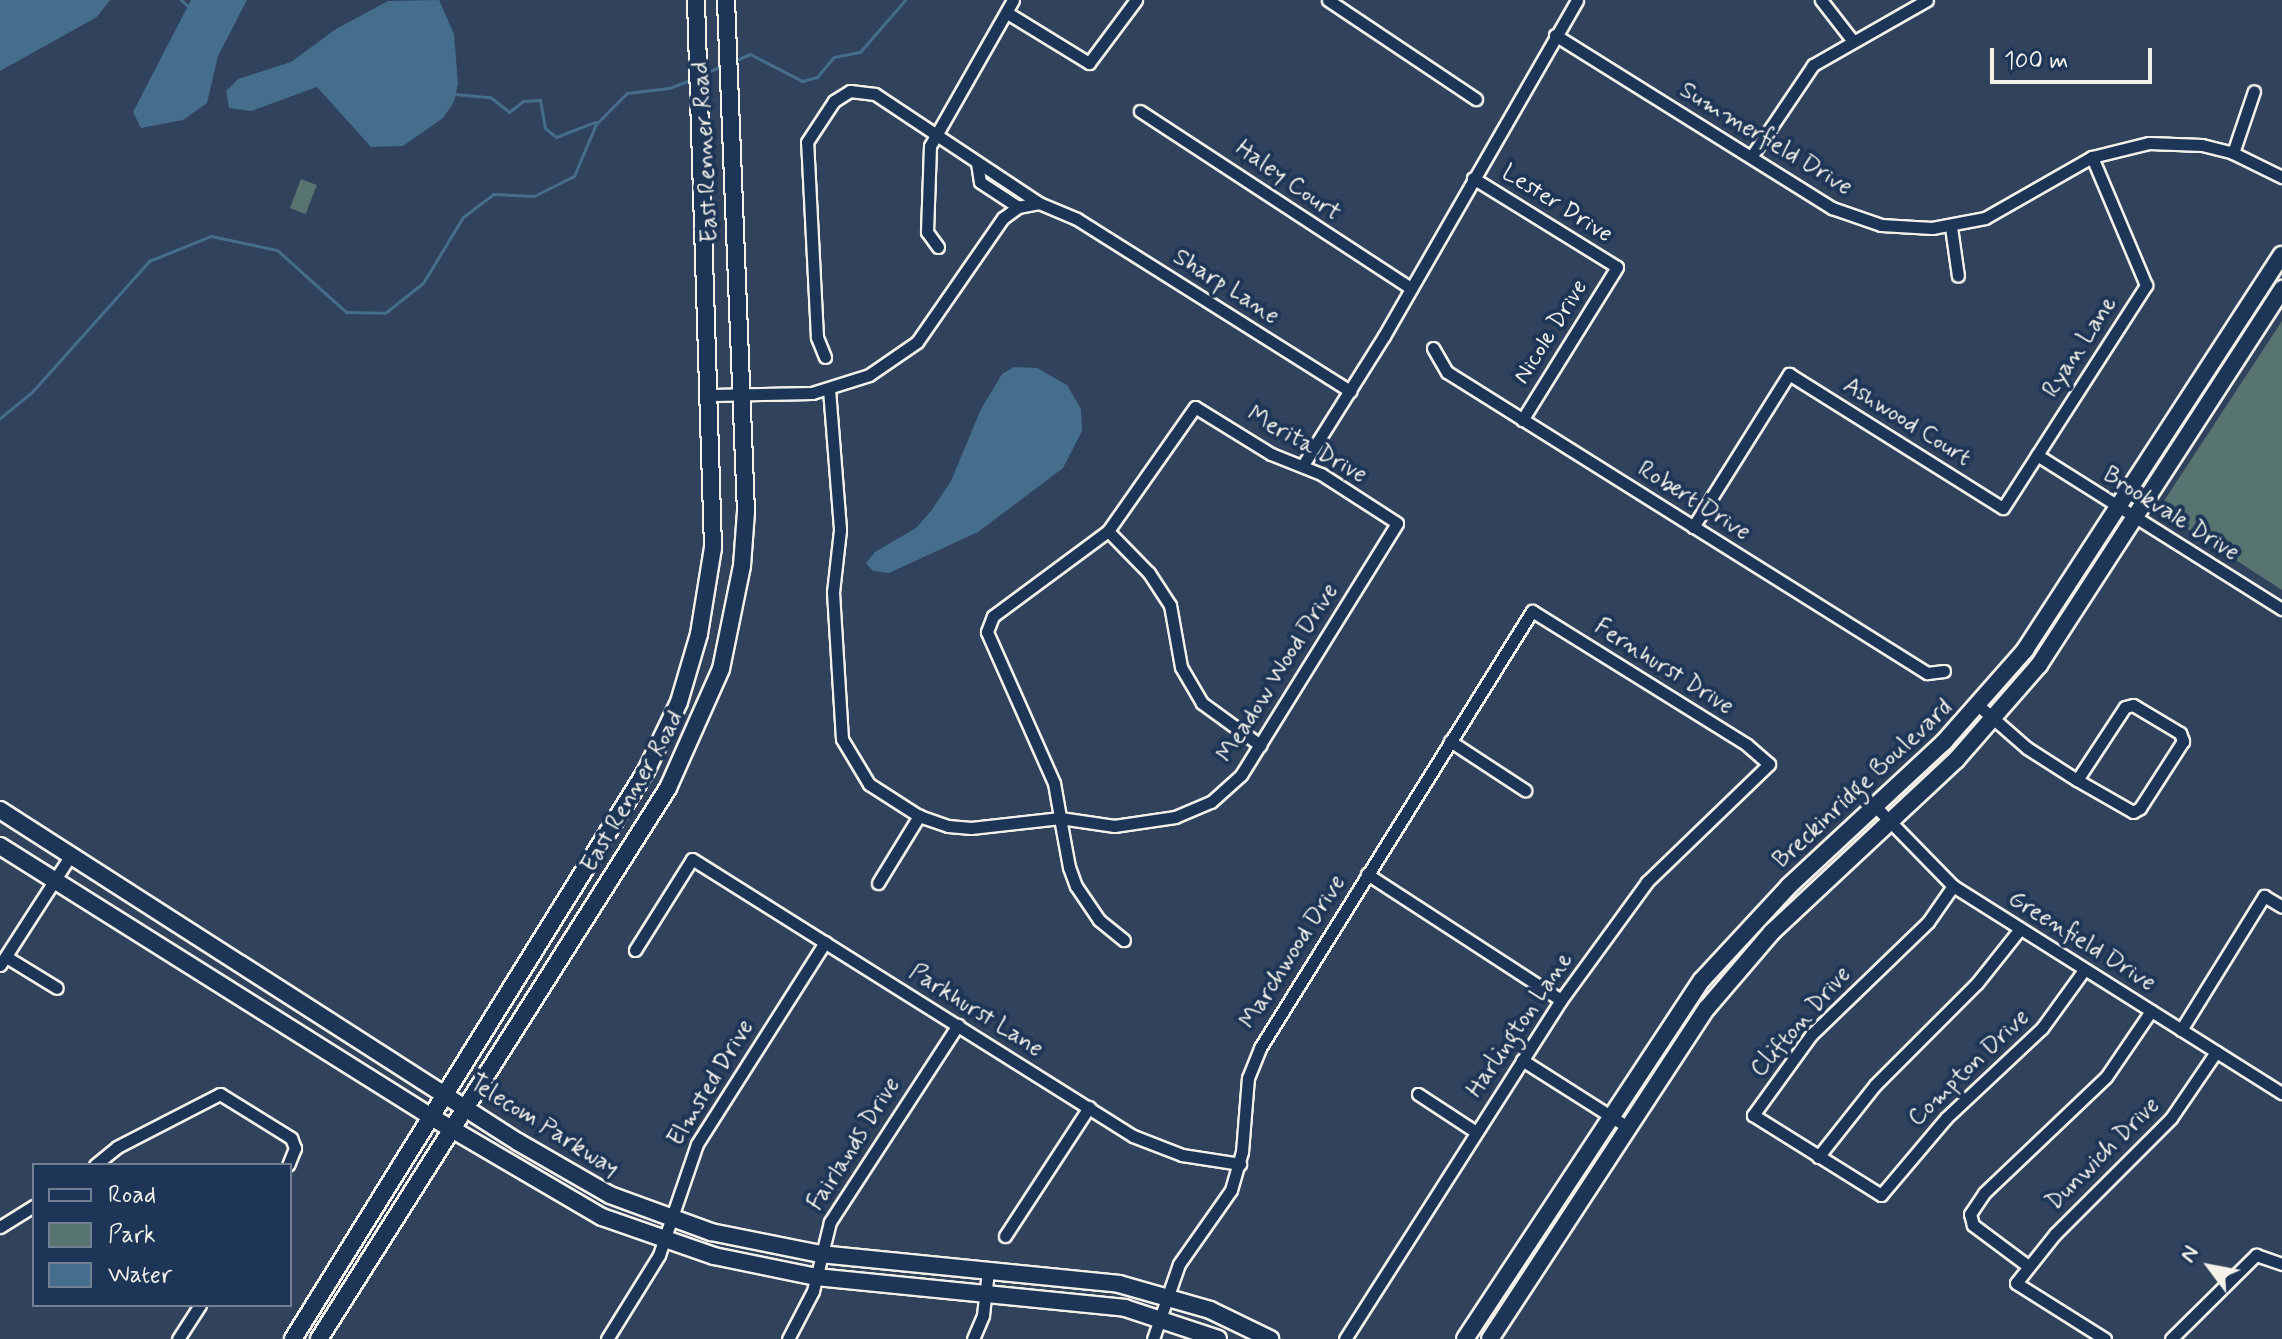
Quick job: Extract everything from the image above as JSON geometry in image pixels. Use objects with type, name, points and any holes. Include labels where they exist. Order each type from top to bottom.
[{"type":"street","name":"East Renner Road","points":[[293,1339],[449,1095],[646,771],[679,702],[699,634],[713,548],[712,395],[695,48],[696,0]]},
{"type":"street","name":"East Renner Road","points":[[319,1339],[668,788],[709,706],[735,616],[742,566],[742,396],[727,86],[726,0]]},
{"type":"street","points":[[938,247],[927,232],[926,167],[937,132],[1009,14],[1013,0]]},
{"type":"street","points":[[1009,14],[1089,63],[1136,0]]},
{"type":"street","points":[[1328,0],[1476,99]]},
{"type":"street","points":[[1303,465],[1411,288],[1577,0]]},
{"type":"street","points":[[1821,0],[1852,40]]},
{"type":"street","points":[[1751,157],[1799,81],[1852,40],[1927,0]]},
{"type":"street","name":"Summerfield Drive","points":[[1555,35],[1848,215],[1898,227],[1951,227],[2007,209],[2092,157],[2149,143],[2202,145],[2233,153],[2282,177]]},
{"type":"street","points":[[825,357],[817,337],[807,142],[834,101],[850,91],[864,91],[937,132],[977,163],[980,182],[1018,207]]},
{"type":"street","points":[[2233,153],[2254,91]]},
{"type":"street","name":"Haley Court","points":[[1140,111],[1411,288]]},
{"type":"street","name":"Ryan Lane","points":[[2003,508],[2146,285],[2092,157]]},
{"type":"street","name":"Sharp Lane","points":[[977,163],[1039,203],[1077,219],[1350,391]]},
{"type":"street","name":"Lester Drive","points":[[1473,178],[1617,267]]},
{"type":"street","points":[[712,395],[742,396],[829,389],[869,375],[917,342],[1003,218],[1018,207],[1039,203]]},
{"type":"street","points":[[1951,227],[1958,276]]},
{"type":"street","name":"Breckinridge Boulevard","points":[[1465,1339],[1608,1116],[1702,980],[1756,919],[1979,706],[2025,650],[2282,255]]},
{"type":"street","name":"Nicole Drive","points":[[1522,420],[1617,267]]},
{"type":"street","name":"Breckinridge Boulevard","points":[[1490,1339],[1626,1126],[1725,986],[1772,932],[1993,720],[2039,665],[2282,289]]},
{"type":"street","name":"Robert Drive","points":[[1433,348],[1447,372],[1522,420],[1927,673],[1944,671]]},
{"type":"street","name":"Ashwood Court","points":[[1693,527],[1789,374],[2003,508]]},
{"type":"street","name":"Meadow Wood Drive","points":[[829,389],[840,530],[833,592],[842,739],[869,784],[919,816],[971,828],[1060,818],[1114,826],[1198,809],[1231,786],[1260,745],[1397,523]]},
{"type":"street","name":"Merita Drive","points":[[1108,531],[1195,407],[1271,454],[1303,465],[1397,523]]},
{"type":"street","name":"Brookvale Drive","points":[[2037,455],[2282,609]]},
{"type":"street","points":[[1124,940],[1099,920],[1076,886],[1042,751],[995,658],[989,623],[1108,531],[1149,573],[1170,605],[1181,667],[1196,694],[1217,718],[1260,745]]},
{"type":"street","name":"Marchwood Drive","points":[[1153,1339],[1179,1264],[1220,1210],[1240,1164],[1243,1104],[1254,1059],[1532,611]]},
{"type":"street","name":"Fernhurst Drive","points":[[1532,611],[1747,745],[1769,764]]},
{"type":"street","points":[[1979,706],[1993,720],[2077,780],[2133,812],[2180,748],[2180,733],[2139,707],[2125,707],[2077,780]]},
{"type":"street","points":[[1450,741],[1525,790]]},
{"type":"street","name":"Harlington Lane","points":[[1345,1339],[1561,1000],[1647,882],[1769,764]]},
{"type":"street","name":"Greenfield Drive","points":[[1875,806],[1953,886],[2282,1093]]},
{"type":"street","name":"Telecom Parkway","points":[[0,810],[598,1189],[672,1219],[739,1239],[820,1254],[1104,1282],[1166,1296],[1270,1339]]},
{"type":"street","points":[[878,883],[919,816]]},
{"type":"street","name":"Telecom Parkway","points":[[0,846],[564,1198],[665,1240],[816,1277],[1160,1316],[1218,1339]]},
{"type":"street","points":[[57,988],[4,961],[71,855]]},
{"type":"street","name":"Parkhurst Lane","points":[[635,950],[692,859],[1161,1149],[1240,1164]]},
{"type":"street","points":[[1367,874],[1561,1000]]},
{"type":"street","name":"Clifton Drive","points":[[1881,1195],[1753,1115],[1811,1035],[1928,922],[1953,886]]},
{"type":"street","points":[[2181,1030],[2264,896],[2282,907]]},
{"type":"street","points":[[1818,1157],[1875,1085],[1977,983],[2020,929]]},
{"type":"street","name":"Elmsted Drive","points":[[607,1339],[665,1240],[697,1144],[825,942]]},
{"type":"street","name":"Compton Drive","points":[[1881,1195],[1946,1118],[2042,1028],[2084,970]]},
{"type":"street","points":[[2028,1266],[1973,1225],[1970,1214],[1984,1193],[2106,1077],[2151,1011]]},
{"type":"street","name":"Fairlands Drive","points":[[788,1339],[806,1310],[820,1254],[848,1191],[958,1025]]},
{"type":"street","name":"Dunwich Drive","points":[[2105,1339],[2016,1283],[2028,1266],[2171,1118],[2216,1052]]},
{"type":"street","points":[[1522,1060],[1626,1126]]},
{"type":"street","points":[[97,1163],[117,1147],[220,1094],[291,1138],[295,1148],[289,1163]]},
{"type":"street","points":[[1418,1094],[1476,1132]]},
{"type":"street","points":[[1005,1236],[1089,1107]]},
{"type":"street","points":[[0,1227],[32,1207]]},
{"type":"street","points":[[2171,1339],[2256,1255],[2282,1264]]},
{"type":"street","points":[[973,1339],[986,1294],[988,1271]]},
{"type":"street","points":[[178,1339],[199,1307]]},
{"type":"green space","points":[[301,179],[317,185],[306,214],[290,208]]},
{"type":"green space","points":[[2282,321],[2282,590],[2158,510]]},
{"type":"water","points":[[0,0],[110,0],[97,17],[0,71]]},
{"type":"water","points":[[191,0],[247,0],[218,56],[207,103],[183,120],[141,128],[133,112]]},
{"type":"water","points":[[439,0],[454,34],[458,84],[454,102],[443,118],[403,146],[371,147],[317,87],[251,111],[229,108],[226,91],[238,79],[291,62],[336,29],[388,1]]},
{"type":"water","points":[[1014,367],[1037,368],[1067,385],[1081,409],[1082,431],[1063,468],[978,532],[889,573],[873,571],[866,563],[875,552],[916,528],[931,511],[951,481],[981,409],[1002,374]]},
{"type":"waterway","points":[[181,0],[189,7]]},
{"type":"waterway","points":[[736,60],[750,54],[802,81],[817,77],[834,57],[860,52],[905,0]]},
{"type":"waterway","points":[[703,74],[722,66]]},
{"type":"waterway","points":[[0,418],[32,392],[149,261],[211,236],[277,250],[346,312],[385,313],[423,283],[463,217],[493,194],[534,196],[574,176],[596,124],[627,93],[669,88],[692,79]]},
{"type":"waterway","points":[[454,94],[490,97],[509,112],[523,101],[540,100],[545,128],[556,137],[595,122]]}]
